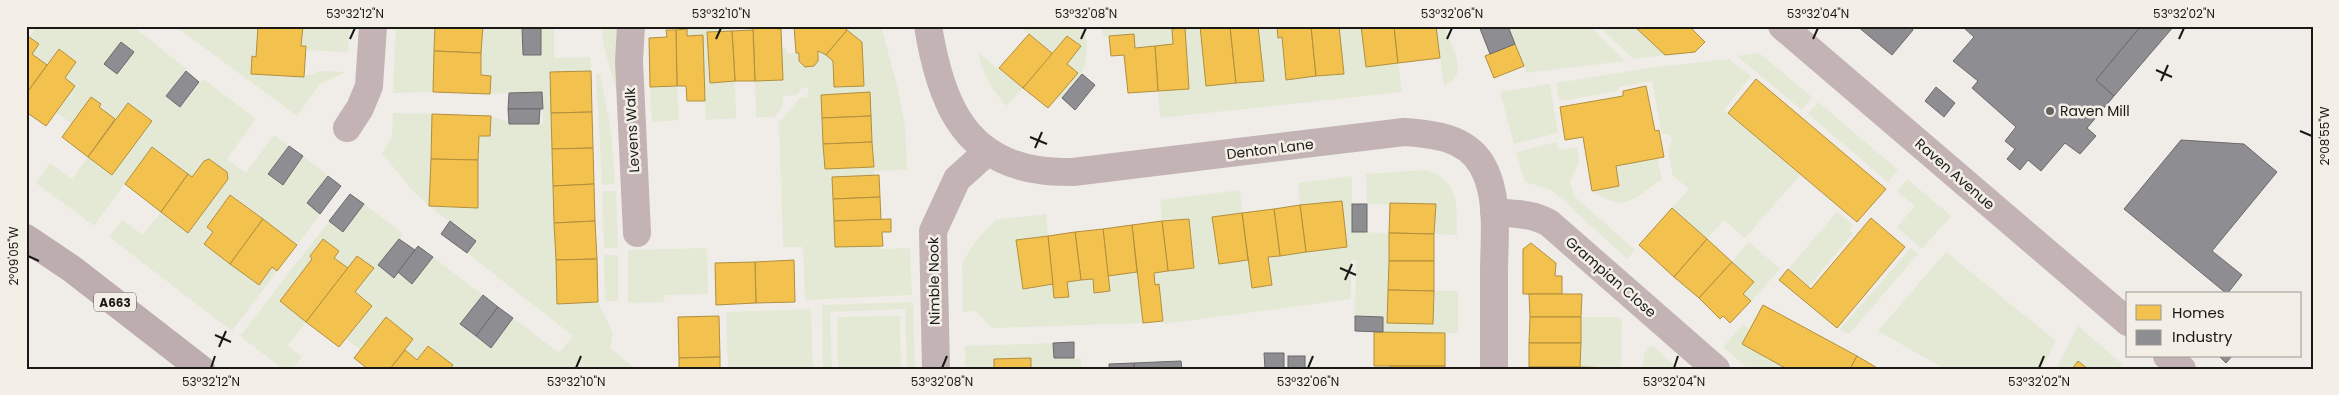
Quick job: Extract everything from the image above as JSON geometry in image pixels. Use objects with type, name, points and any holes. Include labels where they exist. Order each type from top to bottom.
[{"type":"highway","name":"A663","points":[[26,238],[72,269],[201,369]]},
{"type":"street","points":[[347,128],[360,108],[369,86],[373,26]]},
{"type":"street","name":"Levens Walk","points":[[631,26],[629,61],[637,233]]},
{"type":"street","name":"Denton Lane","points":[[928,26],[947,101],[964,130],[987,152],[1013,163],[1038,170],[1073,172],[1404,132],[1451,138],[1481,164],[1489,183],[1494,212],[1494,369]]},
{"type":"street","name":"Raven Avenue","points":[[1782,26],[2126,320]]},
{"type":"street","name":"Nimble Nook","points":[[936,369],[933,230],[957,178],[987,152]]},
{"type":"street","name":"Grampian Close","points":[[1494,212],[1529,215],[1540,218],[1549,224],[1716,369]]},
{"type":"street","points":[[2170,358],[2182,369]]},
{"type":"green space","points":[[37,26],[132,26],[187,69],[166,96],[180,107],[204,79],[256,119],[227,159],[246,173],[274,135],[289,146],[268,175],[283,185],[303,156],[328,176],[307,203],[320,214],[297,245],[230,195],[207,227],[213,232],[204,244],[259,285],[272,267],[277,271],[232,331],[109,237],[122,220],[143,235],[161,212],[228,179],[227,172],[209,159],[204,161],[192,177],[152,147],[94,226],[36,183],[50,163],[72,179],[88,157],[113,174],[152,121],[128,103],[115,119],[99,107],[101,104],[91,97],[72,124],[56,112],[75,86],[65,78],[76,62],[59,49],[47,65],[32,54],[39,44],[29,37]],"holes":[[[121,42],[133,52],[117,74],[104,64]]]},
{"type":"green space","points":[[175,26],[258,26],[256,57],[252,57],[251,74],[304,77],[320,71],[346,72],[320,84],[297,116]]},
{"type":"green space","points":[[303,26],[350,26],[348,52],[306,50],[306,46],[301,46]]},
{"type":"green space","points":[[396,26],[435,26],[433,92],[393,93]]},
{"type":"green space","points":[[483,26],[522,26],[523,55],[541,55],[541,26],[562,26],[554,28],[554,58],[590,57],[591,71],[550,73],[558,304],[598,302],[613,333],[610,348],[636,369],[450,369],[453,365],[428,346],[417,360],[405,350],[413,339],[386,317],[361,350],[346,339],[372,306],[355,292],[373,268],[357,256],[348,268],[334,258],[323,240],[310,256],[312,259],[306,322],[288,346],[302,357],[292,369],[283,369],[240,336],[329,221],[343,232],[364,204],[403,234],[378,265],[398,272],[413,283],[433,257],[483,295],[460,325],[491,348],[513,318],[559,353],[573,336],[467,253],[476,241],[429,206],[477,208],[479,136],[490,136],[491,116],[509,122],[509,124],[543,124],[542,92],[490,94],[491,76],[481,75]]},
{"type":"green space","points":[[603,26],[618,26],[616,41],[617,94],[603,43]]},
{"type":"green space","points":[[676,26],[732,26],[732,31],[707,32],[710,83],[735,81],[736,118],[706,120],[703,36],[687,36],[687,30],[676,30]]},
{"type":"green space","points":[[843,26],[881,26],[897,86],[905,126],[907,170],[874,171],[874,176],[832,177],[835,246],[880,245],[880,249],[910,248],[912,295],[805,300],[803,247],[783,247],[779,122],[800,98],[808,97],[808,87],[802,88],[797,95],[783,96],[783,106],[774,117],[756,117],[755,81],[782,48],[786,48],[787,53],[799,53],[799,61],[809,55],[820,53],[833,61],[834,87],[864,86],[862,42]],"holes":[[[870,92],[873,167],[825,169],[821,95]]]},
{"type":"green space","points":[[1019,26],[1084,26],[1087,49],[1084,66],[1076,81],[1062,98],[1059,96],[1078,73],[1067,64],[1081,46],[1067,36],[1053,54]]},
{"type":"green space","points":[[1101,26],[1200,26],[1206,86],[1264,81],[1258,26],[1277,26],[1278,38],[1282,37],[1286,80],[1343,74],[1339,26],[1361,26],[1366,67],[1398,63],[1402,92],[1160,118],[1158,91],[1189,88],[1185,28],[1173,44],[1135,48],[1134,34],[1104,37]]},
{"type":"green space","points":[[1436,26],[1443,26],[1457,59],[1457,75],[1444,86]]},
{"type":"green space","points":[[1508,26],[1589,26],[1625,61],[1526,73]]},
{"type":"green space","points":[[1599,26],[1634,26],[1665,55],[1633,59]]},
{"type":"green space","points":[[978,53],[1023,88],[1007,106],[989,82]]},
{"type":"green space","points":[[1759,53],[1812,97],[1802,110],[1737,56]]},
{"type":"green space","points":[[1729,59],[1751,76],[1724,110],[1800,175],[1745,238],[1724,220],[1707,239],[1672,208],[1689,189],[1673,176],[1668,151],[1672,139],[1669,134],[1662,134],[1652,81],[1618,87],[1619,91],[1559,101],[1556,83],[1655,67]]},
{"type":"green space","points":[[596,74],[600,74],[611,130],[615,184],[602,185]]},
{"type":"green space","points":[[1550,84],[1558,133],[1514,144],[1500,92]]},
{"type":"green space","points":[[677,86],[679,120],[652,122],[650,87]]},
{"type":"green space","points":[[1818,102],[1898,170],[1888,182],[1808,114]]},
{"type":"green space","points":[[393,113],[432,114],[429,206],[412,190],[382,153],[392,137]]},
{"type":"green space","points":[[1557,142],[1558,150],[1577,147],[1579,162],[1570,182],[1574,196],[1635,250],[1627,259],[1552,190],[1525,182],[1516,152]]},
{"type":"green space","points":[[1657,158],[1662,179],[1636,198],[1621,203],[1613,202],[1592,191],[1619,186],[1616,166]]},
{"type":"green space","points":[[1424,170],[1444,179],[1450,186],[1456,203],[1457,235],[1434,234],[1436,205],[1367,204],[1366,174]]},
{"type":"green space","points":[[1352,176],[1352,232],[1389,233],[1387,323],[1433,324],[1434,291],[1458,291],[1458,333],[1383,332],[1383,317],[1355,316],[1356,260],[1351,260],[1351,299],[1164,324],[1159,284],[1155,285],[1154,273],[1194,268],[1189,219],[1162,221],[1160,200],[1240,190],[1242,213],[1212,217],[1219,263],[1248,260],[1252,287],[1271,285],[1268,257],[1347,247],[1342,201],[1300,205],[1298,183]]},
{"type":"green space","points":[[1907,179],[1951,216],[1922,249],[1897,227],[1915,206],[1897,191]]},
{"type":"green space","points":[[602,191],[616,191],[618,248],[604,248]]},
{"type":"green space","points":[[1837,212],[1853,225],[1849,230],[1853,233],[1809,286],[1788,269]]},
{"type":"green space","points":[[1046,214],[1048,236],[1016,240],[1023,289],[1053,284],[1054,298],[1068,297],[1067,282],[1093,279],[1095,293],[1109,291],[1108,276],[1137,272],[1143,323],[992,328],[976,311],[963,312],[962,265],[970,249],[984,232],[996,220]]},
{"type":"green space","points":[[1749,242],[1780,269],[1751,301],[1743,294],[1754,282],[1732,262]]},
{"type":"green space","points":[[707,248],[708,294],[665,295],[664,302],[628,303],[628,250]]},
{"type":"green space","points":[[1911,248],[1918,254],[1849,334],[1840,329]]},
{"type":"green space","points":[[1946,252],[2056,341],[2041,369],[1945,369],[1878,331]]},
{"type":"green space","points":[[604,255],[618,255],[618,301],[605,301]]},
{"type":"green space","points":[[913,302],[915,369],[907,369],[905,309],[830,312],[832,369],[823,369],[822,305]]},
{"type":"green space","points":[[811,309],[813,369],[728,369],[726,312]]},
{"type":"green space","points":[[900,316],[901,369],[838,369],[837,317]]},
{"type":"green space","points":[[1581,317],[1618,317],[1622,320],[1621,369],[1580,367]]},
{"type":"green space","points":[[1743,324],[1749,330],[1742,344],[1787,369],[1749,369],[1723,347]]},
{"type":"green space","points":[[2078,326],[2122,364],[2118,369],[2088,369],[2078,361],[2072,369],[2056,369]]},
{"type":"green space","points":[[1053,343],[1054,358],[1081,358],[1081,369],[1031,369],[1031,358],[994,359],[994,369],[965,369],[965,346]]},
{"type":"green space","points":[[1650,346],[1653,346],[1678,369],[1656,369],[1652,366],[1649,369],[1643,369],[1644,355]]},
{"type":"building: Homes","points":[[258,26],[303,26],[301,46],[306,46],[304,77],[251,74],[252,56],[256,57]]},
{"type":"building: Homes","points":[[435,26],[483,26],[481,53],[434,51]]},
{"type":"building: Homes","points":[[753,26],[781,29],[783,80],[755,81]]},
{"type":"building: Homes","points":[[794,26],[843,26],[847,30],[826,55],[818,51],[818,61],[814,66],[805,67],[799,61],[799,53],[796,53]]},
{"type":"building: Homes","points":[[1200,26],[1230,26],[1236,83],[1206,86]]},
{"type":"building: Homes","points":[[1230,26],[1258,26],[1264,81],[1236,83]]},
{"type":"building: Homes","points":[[1277,26],[1311,26],[1316,76],[1286,80],[1282,37],[1278,38]]},
{"type":"building: Homes","points":[[1311,26],[1339,26],[1344,74],[1316,76]]},
{"type":"building: Homes","points":[[1361,26],[1394,26],[1398,63],[1366,67]]},
{"type":"building: Homes","points":[[1394,26],[1436,26],[1440,58],[1398,63]]},
{"type":"building: Homes","points":[[1634,26],[1689,26],[1705,42],[1695,52],[1665,55]]},
{"type":"building: Homes","points":[[1185,28],[1189,89],[1158,91],[1155,46],[1173,44],[1172,29]]},
{"type":"building: Homes","points":[[687,29],[687,36],[703,35],[705,101],[687,101],[686,86],[677,86],[676,30]]},
{"type":"building: Homes","points":[[666,30],[676,30],[677,86],[650,87],[649,38],[667,37]]},
{"type":"building: Homes","points":[[753,30],[755,81],[735,81],[732,31]]},
{"type":"building: Homes","points":[[847,30],[862,42],[864,86],[834,87],[833,61],[826,55]]},
{"type":"building: Homes","points":[[732,31],[735,81],[710,83],[707,32]]},
{"type":"building: Homes","points":[[1029,34],[1053,54],[1023,88],[999,68]]},
{"type":"building: Homes","points":[[1134,34],[1135,48],[1155,46],[1158,91],[1128,93],[1124,55],[1111,56],[1109,36]]},
{"type":"building: Homes","points":[[1067,36],[1081,46],[1067,64],[1078,73],[1048,108],[1023,88]]},
{"type":"building: Homes","points":[[29,37],[39,44],[32,54],[47,65],[26,94],[26,40]]},
{"type":"building: Homes","points":[[1515,44],[1524,66],[1494,78],[1485,56]]},
{"type":"building: Homes","points":[[59,49],[76,62],[65,78],[75,86],[46,126],[26,112],[26,94]]},
{"type":"building: Homes","points":[[434,51],[481,53],[481,75],[491,76],[490,94],[433,92]]},
{"type":"building: Homes","points":[[591,71],[592,112],[551,113],[550,72]]},
{"type":"building: Homes","points":[[1756,79],[1886,189],[1857,222],[1728,113]]},
{"type":"building: Homes","points":[[1646,86],[1655,131],[1659,130],[1664,157],[1616,166],[1619,186],[1592,191],[1583,137],[1565,140],[1560,107],[1623,96],[1623,91]]},
{"type":"building: Homes","points":[[870,92],[871,116],[822,118],[821,95]]},
{"type":"building: Homes","points":[[91,97],[101,104],[99,107],[115,119],[88,157],[62,137]]},
{"type":"building: Homes","points":[[128,103],[152,121],[112,175],[88,157]]},
{"type":"building: Homes","points":[[592,112],[593,148],[552,149],[551,113]]},
{"type":"building: Homes","points":[[432,114],[491,116],[490,136],[479,136],[478,160],[431,159]]},
{"type":"building: Homes","points":[[871,116],[872,142],[823,144],[822,118]]},
{"type":"building: Homes","points":[[872,142],[874,167],[825,169],[823,144]]},
{"type":"building: Homes","points":[[152,147],[188,174],[161,212],[125,184]]},
{"type":"building: Homes","points":[[593,148],[594,184],[553,186],[552,149]]},
{"type":"building: Homes","points":[[209,159],[227,172],[228,179],[188,233],[161,212],[188,174],[192,177],[204,161]]},
{"type":"building: Homes","points":[[431,159],[478,160],[478,208],[429,206]]},
{"type":"building: Homes","points":[[879,175],[880,197],[833,199],[832,177]]},
{"type":"building: Homes","points":[[594,184],[595,221],[554,223],[553,186]]},
{"type":"building: Homes","points":[[230,195],[263,219],[230,264],[204,244],[213,232],[207,227]]},
{"type":"building: Homes","points":[[880,197],[881,220],[834,221],[833,199]]},
{"type":"building: Homes","points":[[1342,201],[1347,247],[1306,252],[1300,205]]},
{"type":"building: Homes","points":[[1390,203],[1436,204],[1434,234],[1389,233]]},
{"type":"building: Homes","points":[[1300,205],[1306,252],[1280,256],[1274,209]]},
{"type":"building: Homes","points":[[1672,208],[1707,239],[1674,277],[1639,245]]},
{"type":"building: Homes","points":[[1274,209],[1280,256],[1268,257],[1272,285],[1252,288],[1242,213]]},
{"type":"building: Homes","points":[[1242,213],[1248,260],[1219,264],[1212,217]]},
{"type":"building: Homes","points":[[1871,218],[1905,247],[1837,328],[1779,280],[1788,269],[1811,289]]},
{"type":"building: Homes","points":[[263,219],[297,245],[277,271],[272,267],[259,285],[230,264]]},
{"type":"building: Homes","points":[[891,219],[891,232],[882,232],[883,246],[835,247],[834,221]]},
{"type":"building: Homes","points":[[1189,219],[1194,268],[1168,271],[1162,221]]},
{"type":"building: Homes","points":[[595,221],[597,259],[556,260],[554,223]]},
{"type":"building: Homes","points":[[1162,221],[1168,271],[1154,273],[1155,285],[1159,284],[1163,321],[1143,323],[1132,225]]},
{"type":"building: Homes","points":[[1132,225],[1137,272],[1108,276],[1103,229]]},
{"type":"building: Homes","points":[[1103,229],[1110,291],[1094,293],[1093,279],[1081,280],[1075,232]]},
{"type":"building: Homes","points":[[1075,232],[1081,280],[1067,282],[1069,297],[1054,298],[1048,236]]},
{"type":"building: Homes","points":[[1389,233],[1434,234],[1434,261],[1389,261]]},
{"type":"building: Homes","points":[[1048,236],[1053,284],[1023,289],[1016,240]]},
{"type":"building: Homes","points":[[323,239],[339,251],[334,258],[348,268],[306,322],[280,301],[312,259],[310,256]]},
{"type":"building: Homes","points":[[1707,239],[1732,262],[1699,298],[1674,277]]},
{"type":"building: Homes","points":[[1531,243],[1556,263],[1555,276],[1562,276],[1562,294],[1523,294],[1523,249]]},
{"type":"building: Homes","points":[[357,256],[374,268],[355,292],[372,306],[339,347],[306,322]]},
{"type":"building: Homes","points":[[597,259],[598,302],[557,304],[556,260]]},
{"type":"building: Homes","points":[[794,260],[795,302],[756,303],[755,262]]},
{"type":"building: Homes","points":[[1389,261],[1434,261],[1434,291],[1388,290]]},
{"type":"building: Homes","points":[[755,262],[756,303],[716,305],[715,263]]},
{"type":"building: Homes","points":[[1732,262],[1754,282],[1743,294],[1751,301],[1730,323],[1723,316],[1720,319],[1699,298]]},
{"type":"building: Homes","points":[[1388,290],[1434,291],[1433,324],[1387,323]]},
{"type":"building: Homes","points":[[1529,294],[1582,294],[1581,317],[1530,317]]},
{"type":"building: Homes","points":[[1763,305],[1857,356],[1850,369],[1787,369],[1742,344]]},
{"type":"building: Homes","points":[[719,316],[720,357],[679,358],[678,317]]},
{"type":"building: Homes","points":[[386,317],[413,339],[390,369],[368,369],[354,358]]},
{"type":"building: Homes","points":[[1530,317],[1581,317],[1581,343],[1529,343]]},
{"type":"building: Homes","points":[[1374,332],[1445,333],[1445,366],[1374,366]]},
{"type":"building: Homes","points":[[1529,343],[1581,343],[1580,367],[1529,367]]},
{"type":"building: Homes","points":[[428,346],[453,365],[450,369],[390,369],[405,350],[417,360]]},
{"type":"building: Homes","points":[[1857,356],[1879,369],[1850,369]]},
{"type":"building: Homes","points":[[720,357],[720,369],[679,369],[679,358]]},
{"type":"building: Homes","points":[[1031,358],[1031,369],[994,369],[994,359]]},
{"type":"building: Homes","points":[[2078,361],[2088,369],[2072,369]]},
{"type":"building: Homes","points":[[1390,366],[1445,366],[1445,369],[1389,369]]},
{"type":"building: Homes","points":[[1529,367],[1580,367],[1615,368],[1529,369]]},
{"type":"building: Industry","points":[[522,26],[541,26],[541,55],[523,55]]},
{"type":"building: Industry","points":[[1479,26],[1508,26],[1515,44],[1490,54]]},
{"type":"building: Industry","points":[[1857,26],[1911,26],[1913,30],[1892,55]]},
{"type":"building: Industry","name":"Raven Mill","points":[[1962,26],[2141,26],[2096,80],[2114,96],[2087,128],[2096,136],[2080,154],[2065,143],[2041,171],[2028,160],[2020,170],[2007,159],[2015,149],[2005,141],[2016,127],[1972,88],[1978,81],[1953,61],[1974,37]]},
{"type":"building: Industry","points":[[2141,26],[2174,26],[2114,96],[2096,80]]},
{"type":"building: Industry","points":[[121,42],[134,52],[117,74],[104,64]]},
{"type":"building: Industry","points":[[186,71],[199,82],[180,107],[166,96]]},
{"type":"building: Industry","points":[[1082,74],[1095,85],[1075,110],[1062,98]]},
{"type":"building: Industry","points":[[1936,87],[1955,103],[1944,117],[1925,101]]},
{"type":"building: Industry","points":[[542,92],[543,109],[508,109],[509,93]]},
{"type":"building: Industry","points":[[508,109],[540,109],[539,124],[509,124]]},
{"type":"building: Industry","points":[[2181,140],[2244,144],[2277,172],[2212,251],[2242,275],[2229,292],[2225,292],[2124,209]]},
{"type":"building: Industry","points":[[289,146],[303,156],[283,185],[268,174]]},
{"type":"building: Industry","points":[[328,176],[341,186],[320,214],[307,203]]},
{"type":"building: Industry","points":[[350,194],[364,204],[343,232],[329,221]]},
{"type":"building: Industry","points":[[1352,204],[1367,204],[1367,232],[1352,232]]},
{"type":"building: Industry","points":[[450,221],[476,241],[467,253],[441,234]]},
{"type":"building: Industry","points":[[399,239],[415,250],[394,278],[378,265]]},
{"type":"building: Industry","points":[[418,246],[433,257],[412,284],[398,272]]},
{"type":"building: Industry","points":[[483,295],[498,307],[476,336],[460,324]]},
{"type":"building: Industry","points":[[498,307],[513,318],[491,348],[476,336]]},
{"type":"building: Industry","points":[[1355,316],[1383,317],[1383,332],[1355,331]]},
{"type":"building: Industry","points":[[1074,342],[1074,358],[1054,358],[1053,343]]},
{"type":"building: Industry","points":[[1264,353],[1284,353],[1284,369],[1265,369]]},
{"type":"building: Industry","points":[[1288,356],[1305,356],[1305,369],[1288,369]]},
{"type":"building: Industry","points":[[2221,358],[2230,358],[2226,363]]},
{"type":"building: Industry","points":[[1181,361],[1182,369],[1134,369],[1134,363]]},
{"type":"building: Industry","points":[[1134,363],[1134,369],[1109,369],[1109,364]]},
{"type":"place","name":"Raven Mill","points":[[2050,111]]}]
